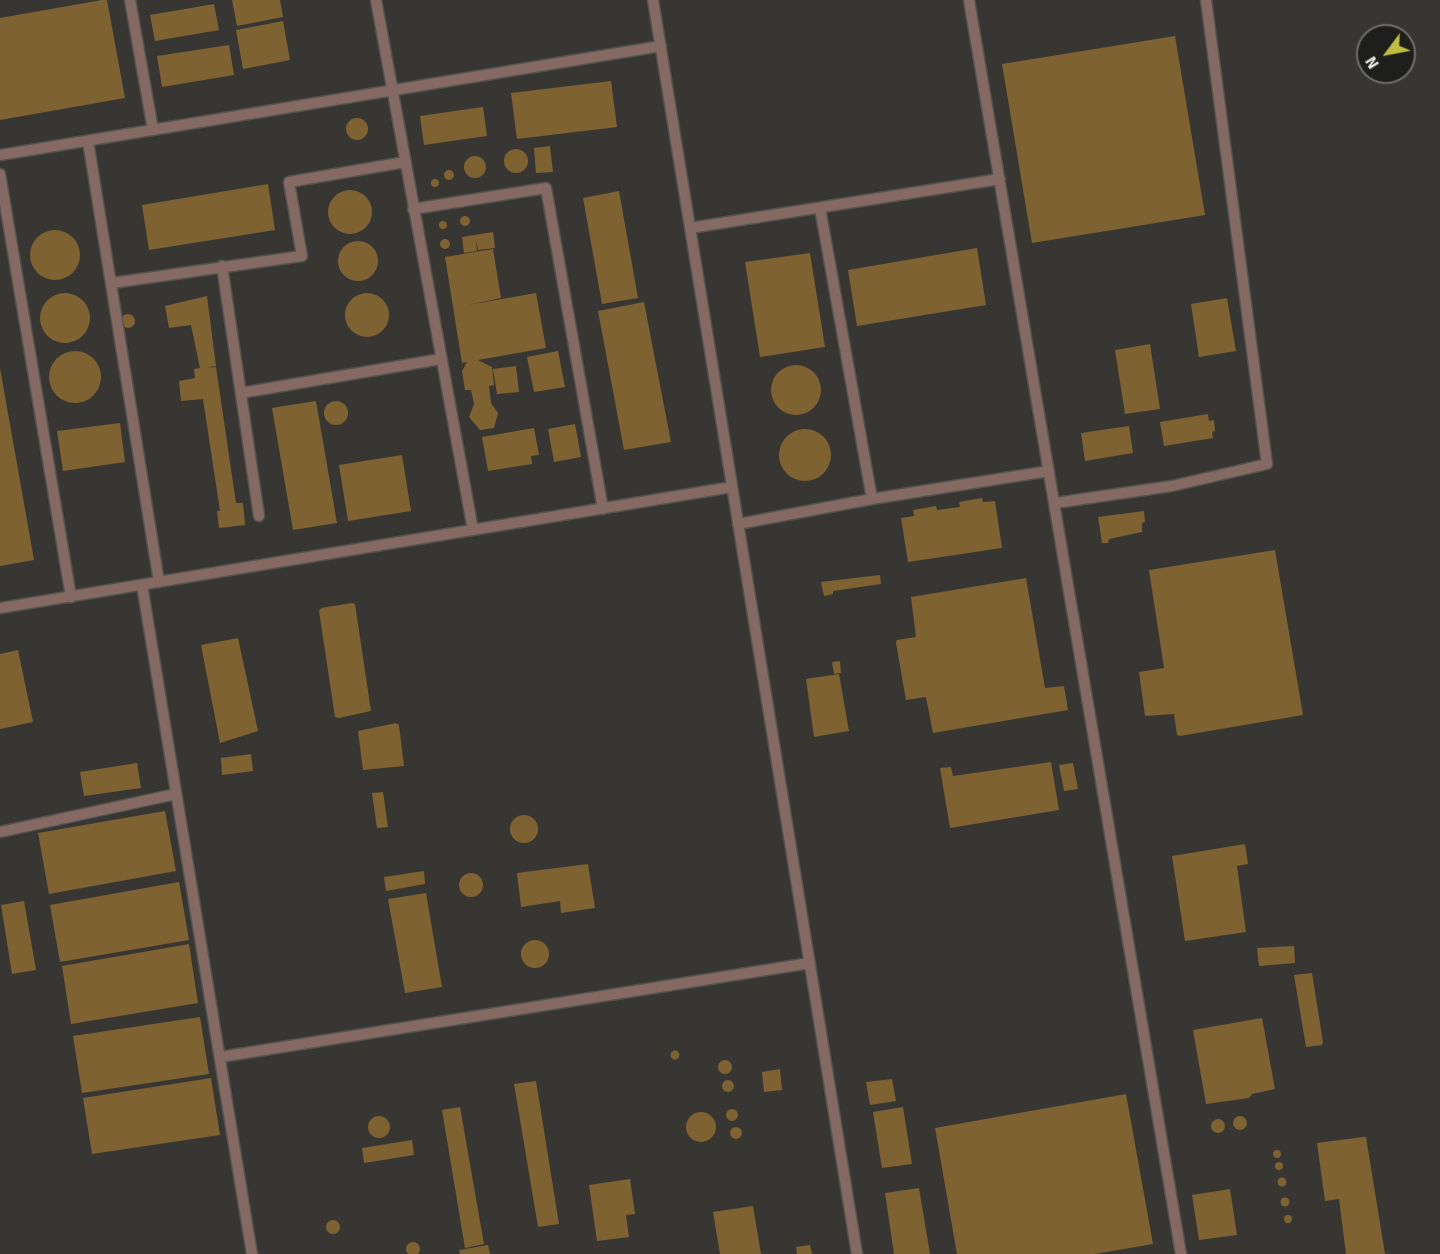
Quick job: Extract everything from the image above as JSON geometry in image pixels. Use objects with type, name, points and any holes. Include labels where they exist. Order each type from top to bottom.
[{"type":"lane","points":[[130,0],[153,130]]},
{"type":"lane","points":[[376,0],[473,530]]},
{"type":"lane","points":[[654,0],[857,1254]]},
{"type":"lane","points":[[969,0],[1181,1254]]},
{"type":"lane","points":[[1055,503],[1172,486],[1268,464],[1206,0]]},
{"type":"lane","points":[[0,155],[661,46]]},
{"type":"lane","points":[[88,141],[159,582]]},
{"type":"lane","points":[[112,283],[302,256],[289,182],[405,162]]},
{"type":"lane","points":[[0,174],[71,597]]},
{"type":"lane","points":[[690,228],[1000,179]]},
{"type":"lane","points":[[413,209],[546,188],[603,509]]},
{"type":"lane","points":[[820,208],[872,499]]},
{"type":"lane","points":[[222,266],[259,516]]},
{"type":"lane","points":[[241,393],[441,359]]},
{"type":"lane","points":[[738,524],[872,499],[1049,471]]},
{"type":"lane","points":[[0,608],[732,487]]},
{"type":"lane","points":[[142,585],[252,1254]]},
{"type":"lane","points":[[0,832],[177,794]]},
{"type":"lane","points":[[220,1056],[810,963]]},
{"type":"building","points":[[107,0],[125,98],[0,120],[0,18]]},
{"type":"building","points":[[232,0],[280,0],[283,17],[237,26]]},
{"type":"building","points":[[214,4],[219,30],[155,41],[150,15]]},
{"type":"building","points":[[283,21],[290,60],[243,69],[236,30]]},
{"type":"building","points":[[1175,36],[1205,215],[1032,243],[1002,64]]},
{"type":"building","points":[[229,45],[234,75],[162,87],[157,56]]},
{"type":"building","points":[[611,81],[617,127],[517,139],[511,93]]},
{"type":"building","points":[[483,107],[487,136],[424,145],[420,116]]},
{"type":"building","points":[[357,118],[365,121],[368,129],[365,137],[357,140],[349,137],[346,129],[349,121]]},
{"type":"building","points":[[550,146],[553,172],[536,173],[534,148]]},
{"type":"building","points":[[516,149],[525,152],[528,161],[525,170],[516,173],[507,170],[504,161],[507,152]]},
{"type":"building","points":[[471,156],[479,156],[486,163],[486,171],[479,178],[471,178],[464,171],[464,163]]},
{"type":"building","points":[[449,170],[453,171],[453,179],[449,180],[445,179],[444,175],[445,171]]},
{"type":"building","points":[[435,179],[439,183],[435,187],[431,183]]},
{"type":"building","points":[[268,184],[275,230],[149,250],[142,205]]},
{"type":"building","points":[[350,190],[359,191],[366,196],[371,203],[371,221],[366,228],[359,233],[350,234],[341,233],[334,228],[329,221],[328,212],[329,203],[334,196],[341,191]]},
{"type":"building","points":[[619,191],[638,298],[602,304],[583,198]]},
{"type":"building","points":[[465,216],[470,221],[465,226],[460,221]]},
{"type":"building","points":[[443,221],[447,225],[443,229],[439,225]]},
{"type":"building","points":[[60,230],[73,237],[79,245],[79,265],[73,273],[65,279],[50,280],[37,273],[31,265],[30,250],[37,237],[45,231]]},
{"type":"building","points":[[493,232],[495,248],[478,250],[476,238],[477,251],[464,253],[462,237]]},
{"type":"building","points":[[445,239],[450,244],[445,249],[440,244]]},
{"type":"building","points":[[358,241],[366,242],[372,247],[377,253],[377,269],[372,275],[366,280],[358,281],[350,280],[344,275],[339,269],[338,261],[339,253],[344,247],[350,242]]},
{"type":"building","points":[[977,248],[986,305],[857,326],[848,270]]},
{"type":"building","points":[[493,249],[501,298],[468,305],[536,293],[546,348],[478,360],[492,367],[494,385],[489,386],[491,403],[498,413],[494,428],[480,430],[469,417],[474,404],[471,390],[465,390],[462,371],[467,362],[462,363],[445,257]]},
{"type":"building","points":[[810,253],[825,347],[760,357],[745,262]]},
{"type":"building","points":[[65,293],[83,300],[90,318],[83,336],[65,343],[47,336],[40,318],[47,300]]},
{"type":"building","points":[[367,293],[382,300],[389,315],[382,330],[367,337],[352,330],[345,315],[352,300]]},
{"type":"building","points":[[207,296],[216,366],[206,368],[216,367],[236,503],[243,503],[245,525],[219,528],[217,511],[220,511],[203,399],[181,401],[179,381],[195,378],[194,369],[200,368],[191,325],[169,328],[165,306]]},
{"type":"building","points":[[1227,298],[1236,351],[1199,357],[1191,304]]},
{"type":"building","points":[[644,302],[671,442],[624,450],[598,311]]},
{"type":"building","points":[[125,314],[131,314],[135,321],[131,328],[125,328],[121,324],[121,318]]},
{"type":"building","points":[[1150,344],[1160,409],[1125,414],[1115,350]]},
{"type":"building","points":[[70,351],[80,351],[94,358],[101,377],[94,396],[80,403],[70,403],[60,399],[53,392],[49,382],[49,372],[53,362],[60,355]]},
{"type":"building","points":[[558,351],[565,387],[534,392],[527,357]]},
{"type":"building","points":[[796,365],[814,372],[821,390],[814,408],[796,415],[778,408],[771,390],[778,372]]},
{"type":"building","points":[[516,366],[519,392],[497,394],[493,369]]},
{"type":"building","points":[[0,368],[34,560],[0,566]]},
{"type":"building","points":[[316,401],[337,523],[293,530],[272,408]]},
{"type":"building","points":[[336,401],[344,405],[348,413],[344,421],[336,425],[328,421],[324,413],[328,405]]},
{"type":"building","points":[[1208,414],[1209,421],[1214,420],[1213,438],[1164,446],[1160,422]]},
{"type":"building","points":[[120,423],[125,462],[63,471],[57,431]]},
{"type":"building","points":[[575,424],[581,457],[554,462],[548,429]]},
{"type":"building","points":[[1129,426],[1133,453],[1085,461],[1081,433]]},
{"type":"building","points":[[534,428],[539,455],[531,456],[532,464],[488,471],[482,437]]},
{"type":"building","points":[[800,429],[810,429],[819,433],[827,441],[831,455],[827,469],[819,477],[810,481],[800,481],[791,477],[783,469],[779,460],[779,450],[783,441],[791,433]]},
{"type":"building","points":[[402,455],[411,511],[348,521],[339,465]]},
{"type":"building","points":[[982,498],[983,502],[995,501],[1002,548],[908,562],[901,518],[914,516],[913,510],[936,506],[937,510],[960,507],[959,502]]},
{"type":"building","points":[[1144,511],[1145,522],[1142,523],[1142,532],[1109,539],[1108,543],[1102,543],[1098,517]]},
{"type":"building","points":[[1275,550],[1303,715],[1180,736],[1177,735],[1174,714],[1145,716],[1139,672],[1164,668],[1149,570]]},
{"type":"building","points":[[880,575],[881,584],[833,591],[833,594],[824,596],[821,582]]},
{"type":"building","points":[[1026,578],[1045,688],[1064,686],[1068,710],[933,733],[926,697],[906,700],[896,643],[897,640],[916,637],[911,597]]},
{"type":"building","points":[[355,604],[371,711],[339,718],[335,717],[319,611],[321,608]]},
{"type":"building","points":[[238,638],[258,731],[220,743],[201,645]]},
{"type":"building","points":[[18,650],[33,722],[0,729],[0,654]]},
{"type":"building","points":[[840,661],[841,673],[834,674],[832,662]]},
{"type":"building","points":[[839,674],[849,731],[814,737],[806,679]]},
{"type":"building","points":[[396,723],[399,725],[404,766],[363,770],[358,731]]},
{"type":"building","points":[[251,754],[253,771],[222,775],[221,758]]},
{"type":"building","points":[[1051,762],[1059,810],[950,828],[940,768],[951,767],[953,776]]},
{"type":"building","points":[[137,763],[141,788],[84,796],[80,772]]},
{"type":"building","points":[[1073,763],[1078,789],[1064,791],[1059,765]]},
{"type":"building","points":[[383,792],[388,827],[377,828],[372,793]]},
{"type":"building","points":[[165,811],[176,871],[49,894],[38,833]]},
{"type":"building","points":[[524,815],[534,819],[538,829],[534,839],[524,843],[514,839],[510,829],[514,819]]},
{"type":"building","points":[[1245,844],[1248,864],[1237,866],[1246,932],[1185,941],[1172,856]]},
{"type":"building","points":[[588,864],[595,908],[561,913],[560,901],[521,907],[517,873]]},
{"type":"building","points":[[424,871],[425,884],[386,891],[384,877]]},
{"type":"building","points":[[471,873],[480,876],[483,885],[480,894],[471,897],[462,894],[459,885],[462,876]]},
{"type":"building","points":[[179,882],[189,940],[60,962],[50,905]]},
{"type":"building","points":[[426,893],[442,987],[405,993],[388,899]]},
{"type":"building","points":[[24,901],[36,970],[12,974],[1,905]]},
{"type":"building","points":[[535,940],[545,944],[549,954],[545,964],[535,968],[525,964],[521,954],[525,944]]},
{"type":"building","points":[[189,944],[198,1003],[71,1024],[62,966]]},
{"type":"building","points":[[1294,946],[1295,963],[1259,966],[1257,948]]},
{"type":"building","points":[[1312,973],[1323,1042],[1322,1045],[1306,1047],[1294,975]]},
{"type":"building","points":[[200,1017],[209,1074],[82,1093],[73,1036]]},
{"type":"building","points":[[1262,1018],[1275,1089],[1252,1094],[1249,1098],[1206,1104],[1193,1030]]},
{"type":"building","points":[[675,1050],[680,1055],[675,1060],[670,1055]]},
{"type":"building","points":[[725,1060],[730,1062],[732,1067],[730,1072],[725,1074],[720,1072],[718,1067],[720,1062]]},
{"type":"building","points":[[780,1069],[782,1090],[764,1092],[762,1072]]},
{"type":"building","points":[[211,1078],[220,1135],[92,1154],[83,1098]]},
{"type":"building","points":[[892,1079],[896,1101],[870,1105],[866,1082]]},
{"type":"building","points":[[730,1080],[734,1086],[730,1092],[726,1092],[722,1084]]},
{"type":"building","points":[[536,1081],[559,1224],[538,1227],[514,1084]]},
{"type":"building","points":[[1126,1094],[1153,1244],[1095,1254],[957,1254],[935,1128]]},
{"type":"building","points":[[460,1107],[484,1244],[465,1248],[442,1110]]},
{"type":"building","points":[[903,1107],[912,1164],[882,1168],[873,1112]]},
{"type":"building","points":[[734,1109],[737,1110],[737,1120],[730,1121],[727,1120],[726,1113],[727,1110]]},
{"type":"building","points":[[701,1112],[711,1117],[716,1127],[711,1137],[701,1142],[691,1137],[686,1127],[691,1117]]},
{"type":"building","points":[[379,1116],[387,1119],[390,1127],[387,1135],[379,1138],[371,1135],[368,1127],[371,1119]]},
{"type":"building","points":[[1240,1116],[1245,1118],[1247,1123],[1245,1128],[1240,1130],[1235,1128],[1233,1123],[1235,1118]]},
{"type":"building","points":[[1215,1119],[1221,1119],[1225,1126],[1221,1133],[1215,1133],[1211,1129],[1211,1123]]},
{"type":"building","points":[[738,1127],[742,1133],[738,1139],[734,1139],[730,1131]]},
{"type":"building","points":[[1366,1137],[1385,1254],[1346,1254],[1339,1199],[1325,1201],[1317,1143]]},
{"type":"building","points":[[412,1140],[414,1155],[364,1163],[362,1148]]},
{"type":"building","points":[[1277,1150],[1281,1154],[1277,1158],[1273,1154]]},
{"type":"building","points":[[1279,1162],[1283,1166],[1279,1170],[1275,1166]]},
{"type":"building","points":[[1282,1178],[1286,1182],[1282,1186],[1278,1182]]},
{"type":"building","points":[[630,1179],[635,1214],[626,1215],[629,1237],[597,1241],[589,1185]]},
{"type":"building","points":[[919,1188],[930,1254],[894,1254],[885,1193]]},
{"type":"building","points":[[1230,1189],[1237,1235],[1199,1240],[1192,1195]]},
{"type":"building","points":[[1285,1197],[1290,1202],[1285,1207],[1280,1202]]},
{"type":"building","points":[[753,1206],[761,1254],[720,1254],[713,1212]]},
{"type":"building","points":[[1288,1215],[1292,1219],[1288,1223],[1284,1219]]},
{"type":"building","points":[[333,1220],[338,1222],[340,1227],[338,1232],[333,1234],[328,1232],[326,1227],[328,1222]]},
{"type":"building","points":[[413,1242],[418,1244],[420,1249],[418,1254],[413,1256],[408,1254],[406,1249],[408,1244]]},
{"type":"building","points":[[488,1245],[490,1254],[460,1254],[459,1250]]},
{"type":"building","points":[[810,1245],[812,1254],[797,1254],[796,1247]]}]
